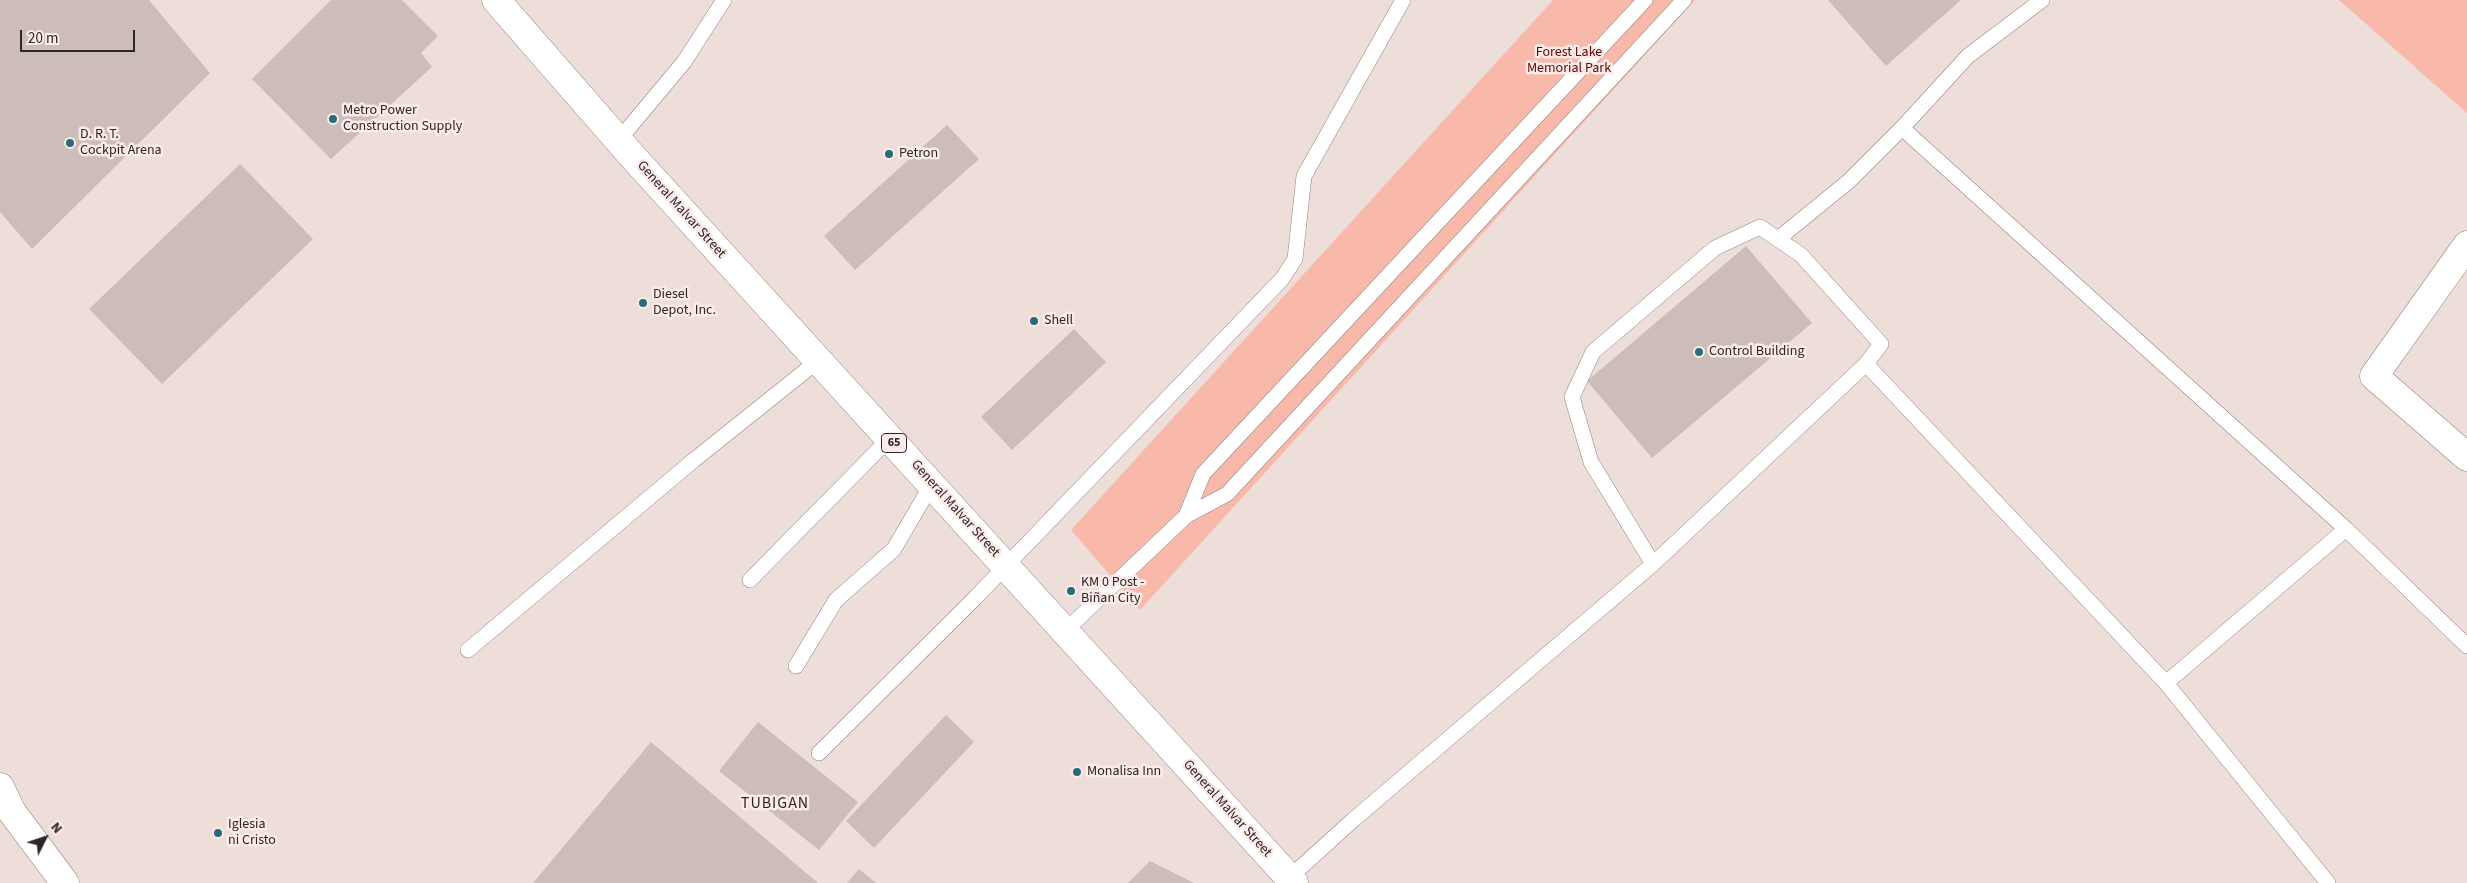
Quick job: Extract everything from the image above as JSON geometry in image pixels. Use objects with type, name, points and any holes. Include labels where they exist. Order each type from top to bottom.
[{"type":"main road","name":"General Malvar Street","points":[[496,0],[618,141],[1292,880]]},
{"type":"main road","points":[[2467,245],[2374,376],[2467,458]]},
{"type":"main road","points":[[0,787],[12,812],[66,883]]},
{"type":"lane","points":[[618,141],[684,62],[724,0]]},
{"type":"lane","points":[[819,753],[1006,566],[1282,279],[1295,259],[1304,176],[1403,0]]},
{"type":"lane","points":[[1186,516],[1203,474],[1645,0]]},
{"type":"lane","points":[[1066,630],[1186,516],[1227,494],[1684,0]]},
{"type":"lane","points":[[1778,239],[1849,181],[1902,128],[1968,56],[2042,0]]},
{"type":"lane","points":[[1902,128],[2346,529],[2467,646]]},
{"type":"lane","points":[[1292,880],[1353,820],[1652,564],[1866,364],[1881,344],[1801,255],[1760,227],[1715,248],[1593,352],[1572,397],[1591,462],[1652,564]]},
{"type":"lane","points":[[468,650],[694,460],[818,360]]},
{"type":"lane","points":[[1866,364],[2166,683],[2328,883]]},
{"type":"lane","points":[[750,580],[890,438]]},
{"type":"lane","points":[[796,666],[836,600],[894,549],[932,484]]},
{"type":"lane","points":[[2166,683],[2346,529]]},
{"type":"green space","name":"Forest Lake Memorial Park","points":[[1553,0],[1695,0],[1140,610],[1071,530]]},
{"type":"green space","points":[[2339,0],[2467,0],[2467,113],[2459,106]]},
{"type":"building","name":"D. R. T. Cockpit Arena","points":[[0,0],[149,0],[210,73],[32,249],[0,212]]},
{"type":"building","name":"Metro Power Construction Supply","points":[[331,0],[402,0],[438,36],[421,53],[432,67],[331,159],[252,79]]},
{"type":"building","points":[[1828,0],[1961,0],[1886,66]]},
{"type":"building","points":[[947,125],[979,159],[855,270],[824,236]]},
{"type":"building","points":[[240,164],[313,239],[162,384],[89,309]]},
{"type":"building","name":"Control Building","points":[[1746,246],[1812,323],[1652,458],[1587,381]]},
{"type":"building","points":[[1074,329],[1106,362],[1012,450],[981,417]]},
{"type":"building","points":[[946,715],[974,742],[874,848],[846,821]]},
{"type":"building","points":[[758,722],[858,802],[819,850],[719,771]]},
{"type":"building","points":[[651,742],[818,883],[533,883]]},
{"type":"building","points":[[1150,861],[1194,883],[1128,883]]},
{"type":"building","points":[[859,869],[876,883],[847,883]]},
{"type":"place","name":"Metro Power Construction Supply","points":[[333,119]]},
{"type":"place","name":"D. R. T. Cockpit Arena","points":[[70,143]]},
{"type":"place","name":"Petron","points":[[889,154]]},
{"type":"place","name":"Diesel Depot, Inc.","points":[[643,303]]},
{"type":"place","name":"Shell","points":[[1034,321]]},
{"type":"place","name":"Control Building","points":[[1699,352]]},
{"type":"place","name":"KM 0 Post - Biñan City","points":[[1071,591]]},
{"type":"place","name":"Monalisa Inn","points":[[1077,772]]},
{"type":"place","name":"Iglesia ni Cristo","points":[[218,833]]},
{"type":"district","name":"TUBIGAN","points":[[775,804]]}]
